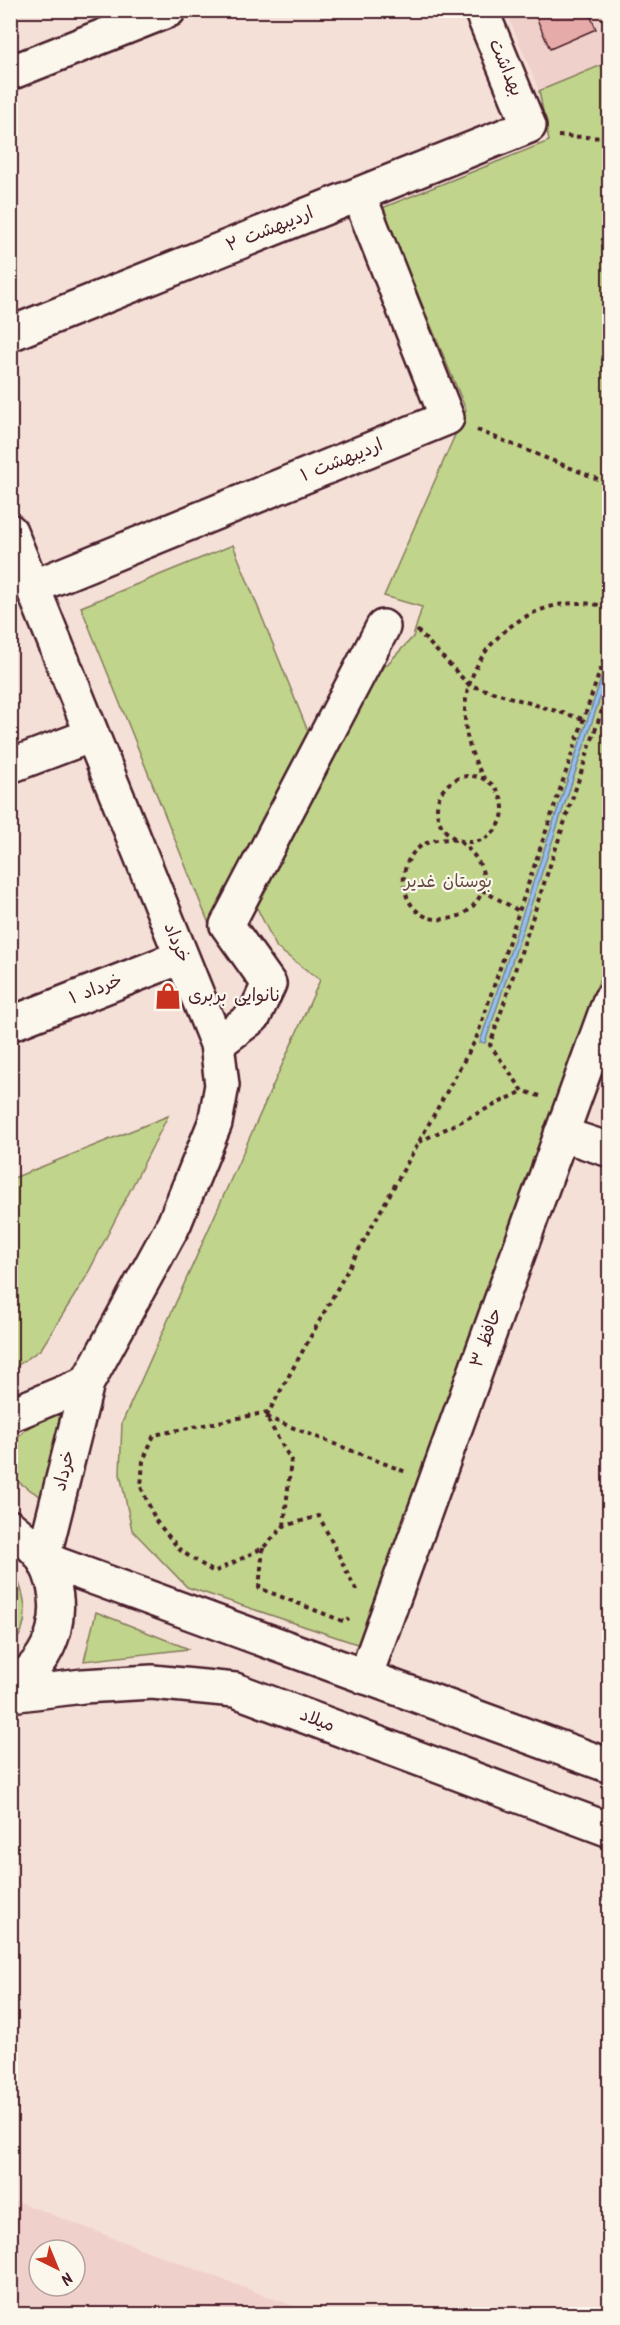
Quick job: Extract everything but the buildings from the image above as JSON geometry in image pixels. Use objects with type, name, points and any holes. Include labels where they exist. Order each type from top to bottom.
[{"type":"street","points":[[10,73],[169,10]]},
{"type":"street","name":"بهداشت","points":[[481,10],[529,126]]},
{"type":"street","name":"اردیبهشت ۲","points":[[10,334],[529,126]]},
{"type":"street","points":[[366,213],[447,418]]},
{"type":"street","name":"اردیبهشت ۱","points":[[33,587],[447,418]]},
{"type":"street","name":"خرداد","points":[[10,531],[216,1044],[222,1084],[215,1123],[174,1224],[87,1383],[43,1559]]},
{"type":"street","points":[[216,1044],[254,1016],[269,984],[227,925],[383,627]]},
{"type":"street","points":[[10,766],[92,735]]},
{"type":"street","name":"خرداد ۱","points":[[10,1024],[181,957]]},
{"type":"street","name":"حافظ ۳","points":[[365,1677],[609,1000]]},
{"type":"street","points":[[566,1120],[609,1150]]},
{"type":"street","points":[[10,1415],[87,1383]]},
{"type":"street","points":[[10,1527],[43,1559],[54,1587],[57,1617],[50,1646],[24,1678],[10,1686]]},
{"type":"street","points":[[43,1559],[365,1677],[608,1760]]},
{"type":"street","name":"میلاد","points":[[10,1695],[82,1686],[152,1682],[235,1690],[609,1830]]},
{"type":"path","points":[[529,126],[563,138],[609,138]]},
{"type":"path","points":[[447,418],[609,484]]},
{"type":"path","points":[[484,780],[472,758],[466,734],[465,710],[469,686],[478,663],[492,643],[510,626],[530,614],[554,606],[578,603],[609,608]]},
{"type":"path","points":[[383,627],[410,623],[469,686],[583,719]]},
{"type":"path","points":[[284,1526],[291,1460],[266,1418],[268,1412],[476,1039],[609,641]]},
{"type":"path","points":[[566,1120],[524,1091],[490,1045],[609,686]]},
{"type":"path","points":[[484,780],[472,776],[459,778],[447,784],[440,795],[437,808],[438,821],[446,832],[458,841],[472,850],[480,862],[484,876],[482,890],[476,902],[466,912],[454,918],[440,920],[427,916],[416,909],[407,898],[403,885],[403,871],[408,859],[417,848],[429,841],[442,838],[458,841],[482,840],[492,834],[502,816],[500,795],[484,780]]},
{"type":"path","points":[[482,890],[519,911]]},
{"type":"path","points":[[418,1142],[524,1091]]},
{"type":"path","points":[[268,1412],[154,1435],[143,1461],[141,1487],[156,1521],[181,1551],[214,1572],[262,1548],[284,1526],[319,1515],[360,1597]]},
{"type":"path","points":[[266,1418],[434,1484]]},
{"type":"path","points":[[262,1548],[259,1588],[345,1622],[356,1613]]},
{"type":"shaded area","points":[[506,11],[609,11],[609,62],[539,91]]},
{"type":"shaded area","points":[[10,2199],[314,2314],[11,2314]]},
{"type":"green space","name":"بوستان غدیر","points":[[609,62],[609,953],[363,1646],[187,1587],[132,1530],[120,1474],[122,1423],[320,980],[277,948],[255,904],[374,678],[413,637],[422,607],[384,596],[466,410],[382,208],[549,141],[539,91]]},
{"type":"green space","points":[[233,545],[311,739],[211,929],[81,607]]},
{"type":"green space","points":[[168,1116],[85,1279],[41,1349],[11,1370],[11,1179]]},
{"type":"green space","points":[[62,1400],[47,1501],[11,1477],[10,1443]]},
{"type":"green space","points":[[11,1570],[22,1591],[25,1615],[21,1632],[11,1646]]},
{"type":"green space","points":[[96,1612],[189,1649],[84,1661]]},
{"type":"water","points":[[609,655],[609,671],[485,1043],[480,1042]]},
{"type":"place","name":"نانوایی بربری","points":[[168,996]]}]
